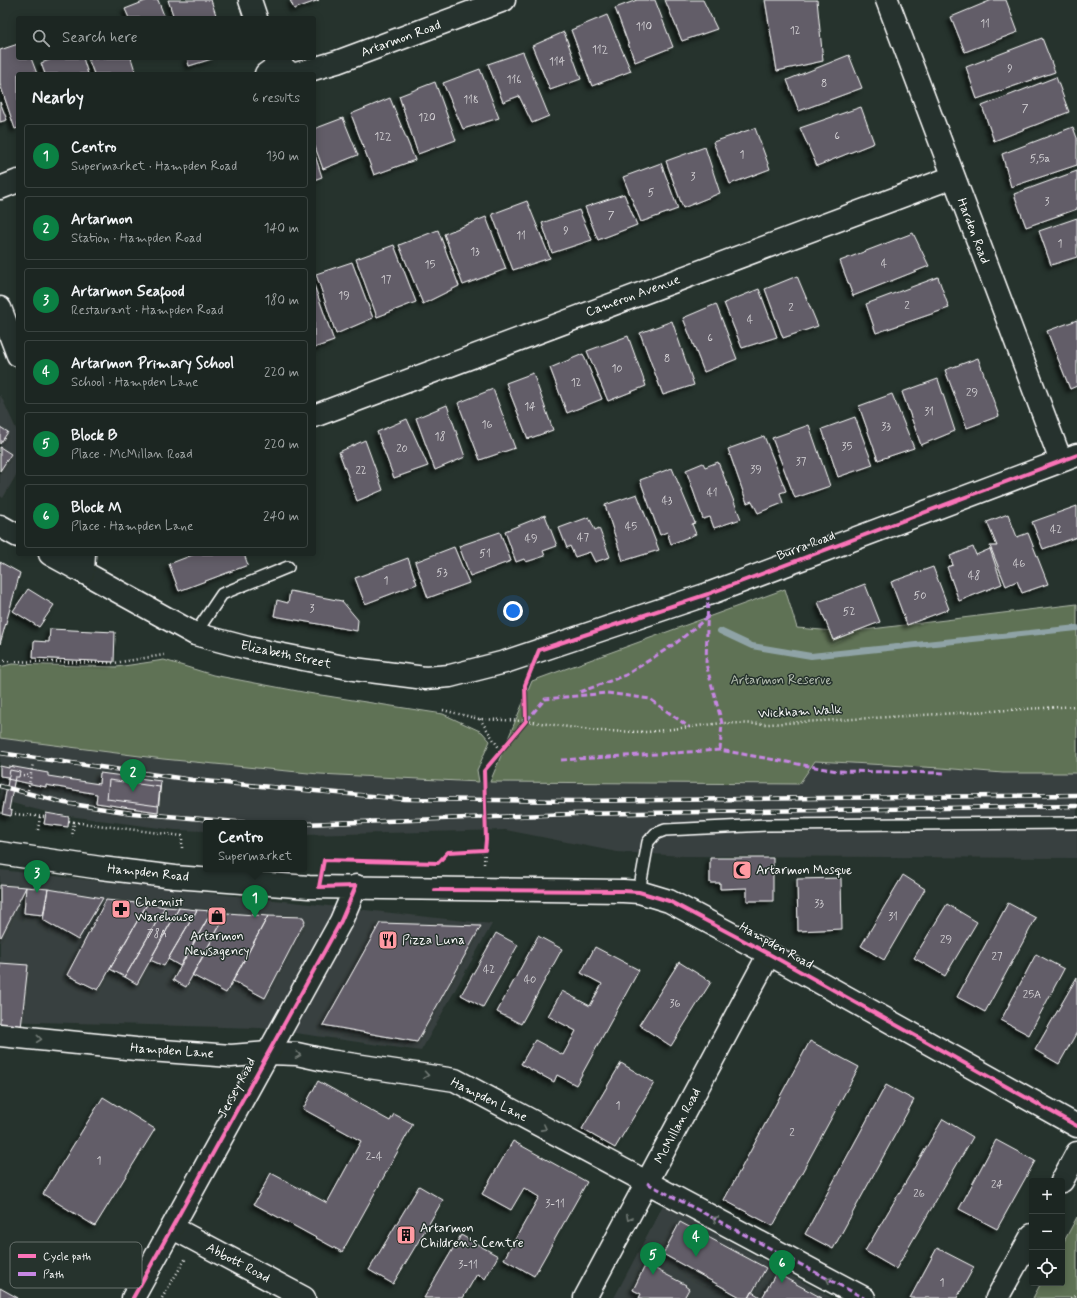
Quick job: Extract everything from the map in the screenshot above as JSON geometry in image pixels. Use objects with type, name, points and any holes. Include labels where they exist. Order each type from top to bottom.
[{"type":"street","points":[[250,0],[255,16]]},
{"type":"street","name":"Artarmon Road","points":[[303,72],[337,62],[504,0]]},
{"type":"street","name":"Harden Road","points":[[886,0],[953,177],[1069,458]]},
{"type":"street","name":"Cameron Avenue","points":[[316,415],[953,177]]},
{"type":"street","points":[[0,188],[16,182]]},
{"type":"street","points":[[0,308],[16,350]]},
{"type":"street","name":"Burra Road","points":[[539,650],[708,594],[1069,458]]},
{"type":"street","points":[[0,526],[16,535]]},
{"type":"street","name":"Elizabeth Street","points":[[57,556],[83,563],[195,634],[248,648],[354,669],[425,678],[450,676],[479,670],[539,650]]},
{"type":"street","name":"Hampden Road","points":[[0,853],[101,868],[176,877],[309,887],[356,886],[435,890],[639,892],[670,901],[769,954],[1077,1126]]},
{"type":"street","name":"Jersey Road","points":[[142,1282],[340,921],[356,886]]},
{"type":"street","name":"McMillan Road","points":[[585,1298],[769,954]]},
{"type":"street","name":"Hampden Lane","points":[[0,1035],[136,1049],[231,1056],[268,1053],[297,1054],[329,1061],[455,1080],[864,1298]]},
{"type":"street","points":[[1064,1178],[1077,1153]]},
{"type":"street","name":"Abbott Road","points":[[173,1228],[304,1298]]},
{"type":"street","points":[[997,1298],[1029,1240]]},
{"type":"street","name":"Jersey Road","points":[[133,1298],[139,1288]]},
{"type":"lane","points":[[195,634],[222,594],[288,567]]},
{"type":"lane","points":[[639,892],[648,842],[655,834],[665,830],[767,826],[1077,823]]},
{"type":"path","points":[[521,727],[526,721],[525,685],[539,650]]},
{"type":"path","points":[[0,661],[114,663],[164,655]]},
{"type":"path","points":[[479,719],[501,750]]},
{"type":"path","points":[[497,756],[506,745]]},
{"type":"path","points":[[28,790],[33,763]]},
{"type":"path","points":[[23,775],[30,776]]},
{"type":"path","points":[[15,814],[45,818]]},
{"type":"path","points":[[38,830],[40,817]]},
{"type":"path","points":[[69,822],[182,836],[182,849]]},
{"type":"path","points":[[72,836],[74,822]]},
{"type":"path","points":[[32,829],[46,832]]},
{"type":"path","points":[[484,864],[485,845]]},
{"type":"path","points":[[477,850],[485,850]]},
{"type":"path","points":[[162,1298],[189,1253]]},
{"type":"path","points":[[1070,1298],[1077,1295]]},
{"type":"shaded area","points":[[0,394],[16,429],[16,475],[3,498],[0,496]]},
{"type":"shaded area","points":[[0,738],[163,759],[479,782],[799,784],[815,761],[1003,773],[1077,773],[1077,858],[684,856],[617,852],[506,830],[307,835],[307,820],[203,820],[203,831],[175,830],[54,814],[0,800]]},
{"type":"shaded area","points":[[0,870],[492,924],[421,1051],[260,1028],[0,1021]]},
{"type":"shaded area","points":[[663,1205],[832,1298],[614,1298]]},
{"type":"green space","name":"Artarmon Reserve","points":[[785,589],[797,628],[847,632],[1077,604],[1077,773],[1003,773],[815,761],[799,784],[490,782],[532,681]]},
{"type":"green space","points":[[164,660],[213,675],[308,693],[443,714],[482,732],[490,741],[477,770],[479,782],[319,774],[163,759],[0,738],[0,667],[12,664],[117,667]]},
{"type":"green space","points":[[1077,1217],[1077,1298],[1033,1298],[1039,1286],[1065,1286],[1065,1239]]},
{"type":"building","points":[[148,0],[158,0],[164,16],[128,16],[125,9]]},
{"type":"building","points":[[168,0],[211,0],[216,16],[173,16]]},
{"type":"building","points":[[290,0],[319,0],[294,9]]},
{"type":"building","points":[[637,0],[655,0],[673,47],[635,62],[615,8]]},
{"type":"building","points":[[665,0],[703,0],[717,29],[682,41]]},
{"type":"building","points":[[765,0],[817,0],[823,61],[777,71]]},
{"type":"building","points":[[992,0],[1006,0],[1018,32],[965,52],[951,17]]},
{"type":"building","points":[[607,15],[631,71],[592,86],[571,30]]},
{"type":"building","points":[[564,32],[581,79],[550,90],[532,46]]},
{"type":"building","points":[[1042,38],[1055,72],[977,99],[966,67]]},
{"type":"building","points":[[16,45],[16,60],[32,60],[36,72],[16,72],[15,129],[0,84],[0,50]]},
{"type":"building","points":[[523,52],[549,116],[532,123],[519,96],[503,102],[488,64]]},
{"type":"building","points":[[849,55],[862,88],[799,111],[787,80]]},
{"type":"building","points":[[49,60],[84,60],[87,72],[44,72],[41,63]]},
{"type":"building","points":[[89,60],[132,60],[135,72],[93,72]]},
{"type":"building","points":[[188,60],[208,60],[189,66]]},
{"type":"building","points":[[480,69],[499,118],[463,129],[443,83]]},
{"type":"building","points":[[1056,77],[1069,112],[994,141],[982,106]]},
{"type":"building","points":[[435,82],[456,140],[418,154],[399,96]]},
{"type":"building","points":[[390,98],[415,160],[374,175],[351,114]]},
{"type":"building","points":[[0,102],[7,120],[0,122]]},
{"type":"building","points":[[861,107],[874,143],[817,166],[800,128]]},
{"type":"building","points":[[343,118],[358,155],[323,169],[316,150],[316,128]]},
{"type":"building","points":[[1073,127],[1077,138],[1077,165],[1011,187],[1002,154]]},
{"type":"building","points":[[755,128],[770,169],[730,184],[713,142]]},
{"type":"building","points":[[705,147],[720,193],[683,208],[666,161]]},
{"type":"building","points":[[316,158],[322,177],[316,179]]},
{"type":"building","points":[[661,163],[678,209],[641,222],[623,177]]},
{"type":"building","points":[[1077,171],[1077,209],[1026,227],[1014,194]]},
{"type":"building","points":[[624,194],[637,225],[598,240],[585,207]]},
{"type":"building","points":[[527,201],[550,258],[513,270],[492,214]]},
{"type":"building","points":[[579,210],[592,240],[552,253],[542,223]]},
{"type":"building","points":[[486,217],[506,269],[463,285],[444,234]]},
{"type":"building","points":[[1077,218],[1077,257],[1051,265],[1039,231]]},
{"type":"building","points":[[438,230],[459,286],[423,304],[399,245]]},
{"type":"building","points":[[913,233],[929,266],[853,296],[840,261]]},
{"type":"building","points":[[394,245],[416,302],[377,317],[356,259]]},
{"type":"building","points":[[352,262],[373,318],[336,334],[316,274]]},
{"type":"building","points":[[797,276],[818,326],[783,338],[765,289]]},
{"type":"building","points":[[938,277],[949,308],[876,333],[866,304]]},
{"type":"building","points":[[759,289],[777,337],[742,348],[724,303]]},
{"type":"building","points":[[316,291],[334,341],[316,347]]},
{"type":"building","points":[[716,304],[737,359],[704,372],[683,318]]},
{"type":"building","points":[[1077,320],[1077,386],[1070,389],[1047,331]]},
{"type":"building","points":[[672,321],[694,385],[663,395],[640,333]]},
{"type":"building","points":[[628,336],[646,386],[608,401],[587,351]]},
{"type":"building","points":[[583,354],[602,399],[567,413],[550,368]]},
{"type":"building","points":[[978,358],[999,416],[967,428],[945,370]]},
{"type":"building","points":[[533,373],[553,430],[528,439],[506,383]]},
{"type":"building","points":[[938,379],[955,431],[921,445],[902,392]]},
{"type":"building","points":[[493,389],[515,448],[480,460],[458,403]]},
{"type":"building","points":[[892,394],[914,448],[878,460],[859,406]]},
{"type":"building","points":[[447,405],[465,457],[435,470],[416,418]]},
{"type":"building","points":[[855,417],[873,465],[838,477],[822,429]]},
{"type":"building","points":[[407,419],[428,466],[394,478],[377,432]]},
{"type":"building","points":[[809,425],[830,486],[795,498],[772,438]]},
{"type":"building","points":[[0,427],[8,432],[0,444]]},
{"type":"building","points":[[764,436],[786,491],[780,493],[783,503],[758,513],[752,501],[747,503],[728,449]]},
{"type":"building","points":[[365,440],[383,490],[357,501],[339,452]]},
{"type":"building","points":[[0,447],[11,454],[0,471]]},
{"type":"building","points":[[718,462],[741,519],[714,528],[710,517],[703,519],[686,470],[703,463],[705,467]]},
{"type":"building","points":[[672,468],[695,523],[692,524],[696,534],[671,544],[667,532],[660,535],[640,480]]},
{"type":"building","points":[[637,494],[659,550],[623,561],[605,505]]},
{"type":"building","points":[[1077,506],[1077,537],[1043,549],[1032,522]]},
{"type":"building","points":[[1008,514],[1017,537],[1028,533],[1048,584],[1022,593],[1017,581],[1006,586],[990,546],[997,546],[987,522]]},
{"type":"building","points":[[545,515],[557,546],[543,551],[545,556],[526,562],[524,559],[516,562],[505,531]]},
{"type":"building","points":[[589,517],[595,530],[599,528],[610,557],[595,562],[590,552],[575,557],[570,546],[567,548],[559,528]]},
{"type":"building","points":[[500,532],[511,561],[470,576],[459,546]]},
{"type":"building","points":[[454,547],[469,583],[428,598],[415,562]]},
{"type":"building","points":[[973,547],[976,555],[990,549],[1002,584],[959,601],[947,567],[953,565],[950,556]]},
{"type":"building","points":[[190,556],[245,556],[248,565],[179,591],[169,564]]},
{"type":"building","points":[[408,558],[417,584],[365,604],[355,578]]},
{"type":"building","points":[[0,562],[20,573],[0,644]]},
{"type":"building","points":[[933,567],[949,609],[907,625],[891,582]]},
{"type":"building","points":[[865,584],[880,622],[833,640],[818,602]]},
{"type":"building","points":[[28,589],[54,605],[39,627],[13,611]]},
{"type":"building","points":[[290,591],[342,601],[358,620],[357,631],[274,616],[277,600],[288,603]]},
{"type":"building","points":[[50,629],[115,632],[114,662],[33,658],[34,641],[49,642]]},
{"type":"building","points":[[0,766],[9,768],[9,766],[48,773],[48,776],[99,784],[100,773],[161,781],[158,812],[96,803],[97,794],[46,785],[46,787],[7,779],[8,777],[0,776]]},
{"type":"building","points":[[10,770],[20,772],[19,777],[15,777],[9,810],[12,811],[11,816],[2,814]]},
{"type":"building","points":[[109,780],[160,787],[158,806],[107,799]]},
{"type":"building","points":[[46,813],[69,817],[68,827],[44,824]]},
{"type":"building","name":"Artarmon Mosque","points":[[710,858],[773,858],[773,901],[747,901],[747,888],[720,889],[720,883],[710,883]]},
{"type":"building","points":[[903,875],[925,889],[884,960],[861,946]]},
{"type":"building","points":[[841,878],[842,929],[798,931],[797,879]]},
{"type":"building","points":[[0,885],[26,887],[1,937],[0,936]]},
{"type":"building","points":[[26,887],[48,889],[43,915],[24,913]]},
{"type":"building","points":[[48,889],[103,898],[78,940],[43,920]]},
{"type":"building","points":[[106,900],[147,904],[98,990],[67,975]]},
{"type":"building","points":[[1008,903],[1036,918],[985,1012],[957,997]]},
{"type":"building","points":[[147,904],[165,907],[125,977],[110,969]]},
{"type":"building","points":[[947,904],[977,922],[945,976],[914,958]]},
{"type":"building","points":[[165,907],[179,908],[137,984],[125,977]]},
{"type":"building","points":[[179,908],[197,910],[164,966],[150,960]]},
{"type":"building","points":[[197,910],[212,911],[180,966],[168,959]]},
{"type":"building","points":[[212,911],[227,913],[186,987],[173,980]]},
{"type":"building","points":[[227,913],[268,916],[226,993],[192,975]]},
{"type":"building","points":[[268,916],[303,917],[305,921],[265,998],[233,981]]},
{"type":"building","points":[[380,923],[481,926],[417,1042],[323,1025]]},
{"type":"building","points":[[496,933],[518,945],[483,1007],[461,995]]},
{"type":"building","points":[[538,936],[562,949],[521,1024],[497,1012]]},
{"type":"building","points":[[595,947],[639,970],[576,1085],[557,1075],[554,1082],[521,1064],[535,1040],[563,1055],[576,1031],[548,1016],[562,991],[590,1006],[602,984],[581,973]]},
{"type":"building","points":[[1036,954],[1064,969],[1029,1035],[1001,1020]]},
{"type":"building","points":[[679,962],[711,982],[671,1046],[639,1025]]},
{"type":"building","points":[[0,963],[28,965],[21,1028],[0,1027]]},
{"type":"building","points":[[1077,977],[1077,1032],[1059,1064],[1035,1050]]},
{"type":"building","points":[[810,1041],[859,1067],[773,1226],[724,1200]]},
{"type":"building","points":[[621,1063],[654,1083],[615,1148],[582,1129]]},
{"type":"building","points":[[318,1081],[390,1121],[394,1114],[413,1124],[342,1252],[254,1204],[271,1173],[327,1203],[361,1141],[303,1109]]},
{"type":"building","points":[[886,1085],[914,1100],[833,1249],[805,1234]]},
{"type":"building","points":[[103,1097],[155,1129],[95,1226],[43,1194]]},
{"type":"building","points":[[943,1119],[973,1137],[896,1269],[865,1251]]},
{"type":"building","points":[[996,1140],[1035,1161],[997,1229],[959,1209]]},
{"type":"building","points":[[513,1141],[587,1182],[534,1276],[504,1259],[539,1197],[524,1188],[511,1210],[482,1194]]},
{"type":"building","name":"Artarmon Children's Centre","points":[[419,1186],[443,1200],[393,1284],[369,1270]]},
{"type":"building","points":[[680,1222],[766,1268],[749,1298],[742,1298],[663,1254]]},
{"type":"building","points":[[461,1235],[498,1256],[485,1279],[477,1274],[463,1298],[424,1298]]},
{"type":"building","points":[[937,1248],[974,1267],[957,1298],[910,1298]]},
{"type":"building","points":[[646,1264],[686,1285],[685,1286],[689,1289],[684,1298],[639,1298],[641,1294],[633,1290]]},
{"type":"building","points":[[776,1273],[822,1298],[762,1298]]},
{"type":"building","points":[[0,1288],[18,1298],[0,1298]]},
{"type":"building","points":[[752,1292],[762,1298],[749,1298]]},
{"type":"waterway","points":[[720,631],[752,646],[811,656],[1077,628]]},
{"type":"railway","points":[[0,753],[193,780],[404,799],[575,801],[1077,795]]},
{"type":"railway","points":[[0,786],[65,803],[132,813],[214,820]]},
{"type":"railway","points":[[307,824],[573,814],[1077,806]]},
{"type":"marked path","points":[[708,594],[706,664],[722,723],[720,750],[837,771],[946,773]]},
{"type":"marked path","points":[[580,692],[626,675],[676,643],[708,617]]},
{"type":"marked path","points":[[527,720],[545,699],[607,693],[650,699],[689,727]]},
{"type":"marked path","points":[[561,760],[720,750]]},
{"type":"marked path","points":[[647,1183],[864,1298]]},
{"type":"cycle path","points":[[142,1282],[341,921],[356,886],[319,887],[324,860],[438,863],[448,852],[485,850],[484,771],[526,721],[525,685],[539,650],[708,594],[1077,455]]},
{"type":"cycle path","points":[[435,890],[623,891],[639,892],[669,901],[769,954],[1077,1126]]},
{"type":"cycle path","points":[[133,1298],[139,1288]]},
{"type":"place","name":"Artarmon","points":[[133,792]]},
{"type":"place","name":"Artarmon Mosque","points":[[742,870]]},
{"type":"place","name":"Artarmon Seafood","points":[[37,893]]},
{"type":"place","name":"Chemist Warehouse","points":[[121,909]]},
{"type":"place","name":"Artarmon Newsagency","points":[[217,916]]},
{"type":"place","name":"Centro","points":[[255,918]]},
{"type":"place","name":"Pizza Luna","points":[[388,940]]},
{"type":"place","name":"Artarmon Children's Centre","points":[[406,1235]]},
{"type":"place","name":"Artarmon Primary School","points":[[696,1257]]},
{"type":"place","name":"Block B","points":[[653,1275]]},
{"type":"place","name":"Block M","points":[[782,1283]]}]
